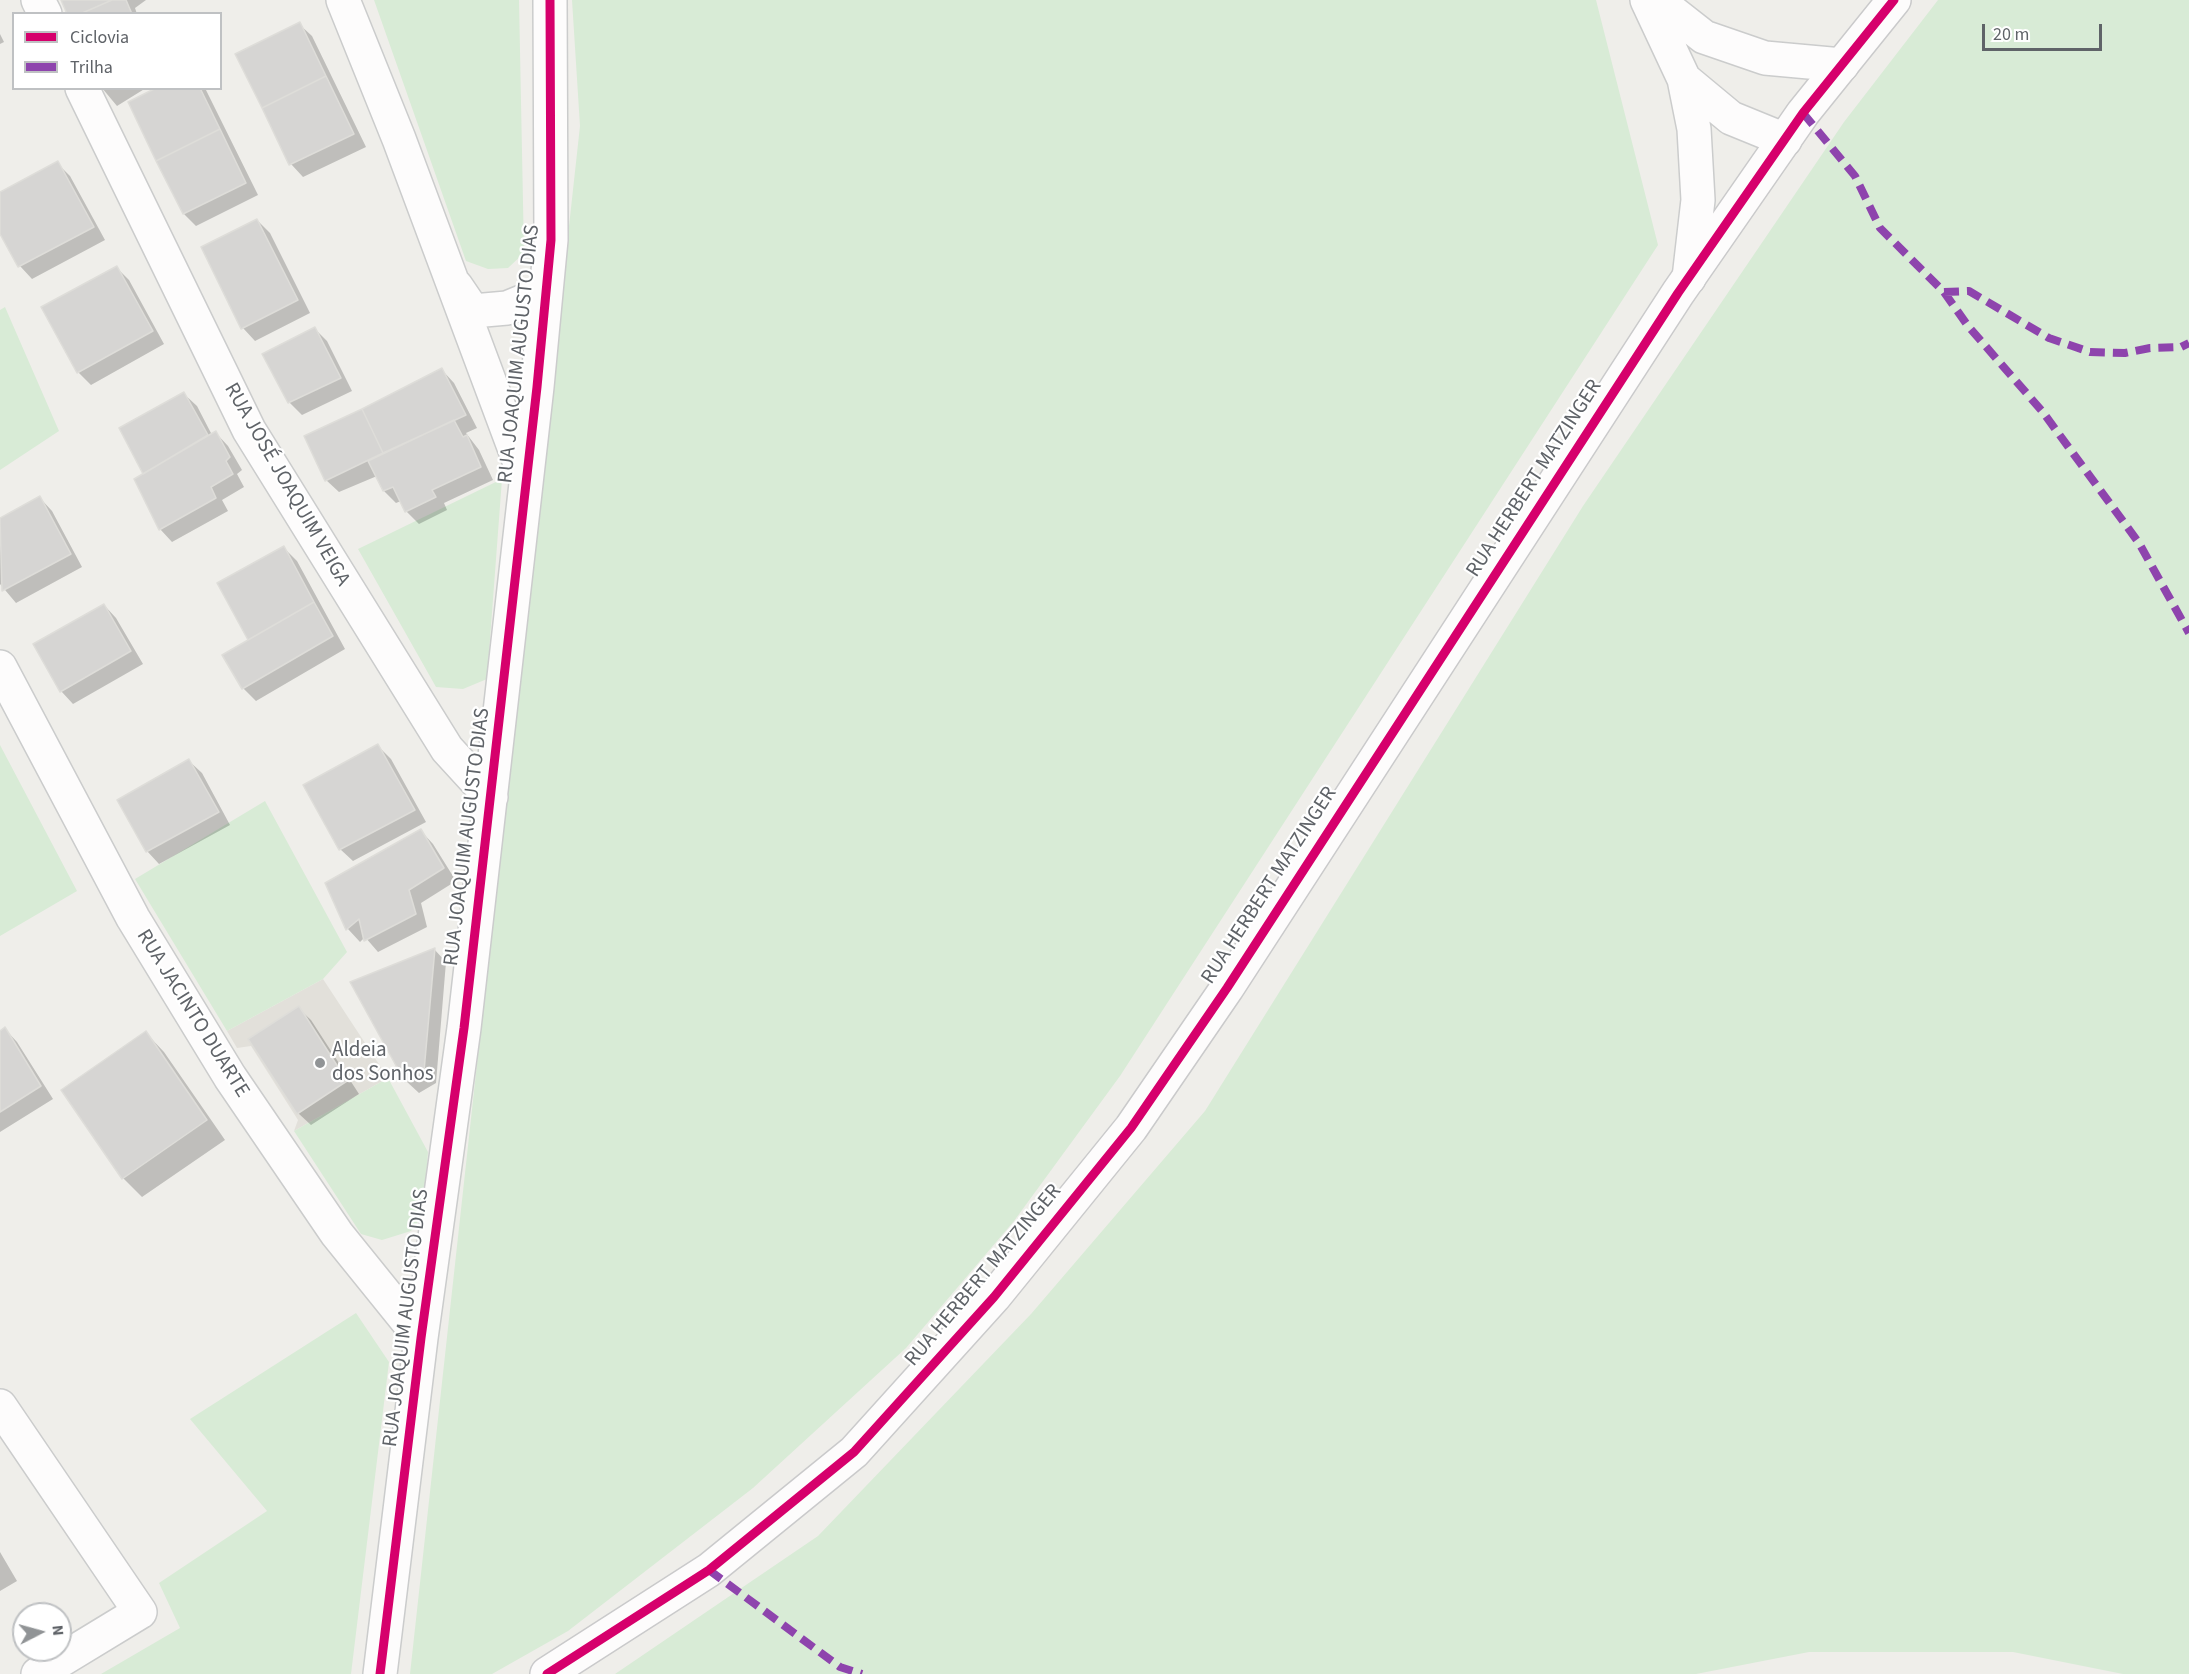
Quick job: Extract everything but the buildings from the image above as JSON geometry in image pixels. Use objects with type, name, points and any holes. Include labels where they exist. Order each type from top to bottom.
[{"type":"street","points":[[342,0],[399,139],[526,479]]},
{"type":"street","name":"RUA JOAQUIM AUGUSTO DIAS","points":[[380,1674],[421,1338],[464,1028],[537,387],[551,240],[550,0]]},
{"type":"street","points":[[1647,0],[1684,79],[1694,129],[1698,200],[1689,278]]},
{"type":"street","points":[[1657,0],[1704,37],[1765,58],[1842,65]]},
{"type":"street","name":"RUA HERBERT MATZINGER","points":[[547,1674],[709,1570],[854,1452],[994,1298],[1131,1128],[1176,1063],[1689,278],[1803,113],[1894,0]]},
{"type":"street","points":[[1684,79],[1731,118],[1785,140]]},
{"type":"street","name":"RUA JOSÉ JOAQUIM VEIGA","points":[[82,90],[249,430],[447,748],[491,797]]},
{"type":"street","points":[[447,272],[473,311],[507,308],[546,292]]},
{"type":"street","name":"RUA JACINTO DUARTE","points":[[0,667],[133,918],[230,1077],[337,1234],[421,1338]]},
{"type":"street","points":[[0,1406],[140,1612],[38,1674]]},
{"type":"shaded area","name":"Aldeia dos Sonhos","points":[[323,979],[388,1078],[294,1131],[298,1120],[251,1046],[237,1048],[227,1031]]},
{"type":"green space","points":[[374,0],[519,0],[524,253],[508,268],[488,269],[466,261]]},
{"type":"green space","points":[[572,0],[1596,0],[1658,245],[1120,1076],[1014,1221],[906,1348],[753,1488],[568,1631],[492,1674],[410,1674],[580,126]]},
{"type":"green space","points":[[1938,0],[2189,0],[2189,1674],[2123,1674],[2013,1652],[1809,1652],[1696,1674],[615,1674],[818,1536],[1031,1314],[1205,1111],[1583,506],[1844,122]]},
{"type":"green space","points":[[5,307],[59,431],[0,470],[0,310]]},
{"type":"green space","points":[[502,479],[487,679],[463,689],[436,687],[358,549]]},
{"type":"green space","points":[[0,745],[77,891],[0,936]]},
{"type":"green space","points":[[265,801],[347,952],[323,979],[227,1031],[135,879]]},
{"type":"green space","points":[[388,1078],[428,1152],[423,1215],[411,1231],[382,1240],[361,1234],[294,1131]]},
{"type":"green space","points":[[356,1313],[389,1362],[351,1674],[101,1674],[180,1628],[159,1583],[267,1511],[190,1419]]},
{"type":"marked path","points":[[1803,113],[1855,176],[1880,228],[1944,292],[1968,326],[2042,411],[2139,543],[2189,633]]},
{"type":"marked path","points":[[1944,292],[1969,291],[2049,338],[2090,352],[2125,353],[2150,348],[2181,347],[2189,343]]},
{"type":"marked path","points":[[709,1570],[840,1667],[862,1674]]},
{"type":"cycle path","points":[[380,1674],[421,1338],[464,1028],[537,387],[551,240],[550,0]]},
{"type":"cycle path","points":[[547,1674],[709,1570],[854,1452],[994,1297],[1131,1128],[1227,988],[1678,293],[1803,113],[1894,0]]},
{"type":"place","name":"Aldeia dos Sonhos","points":[[320,1063]]}]
